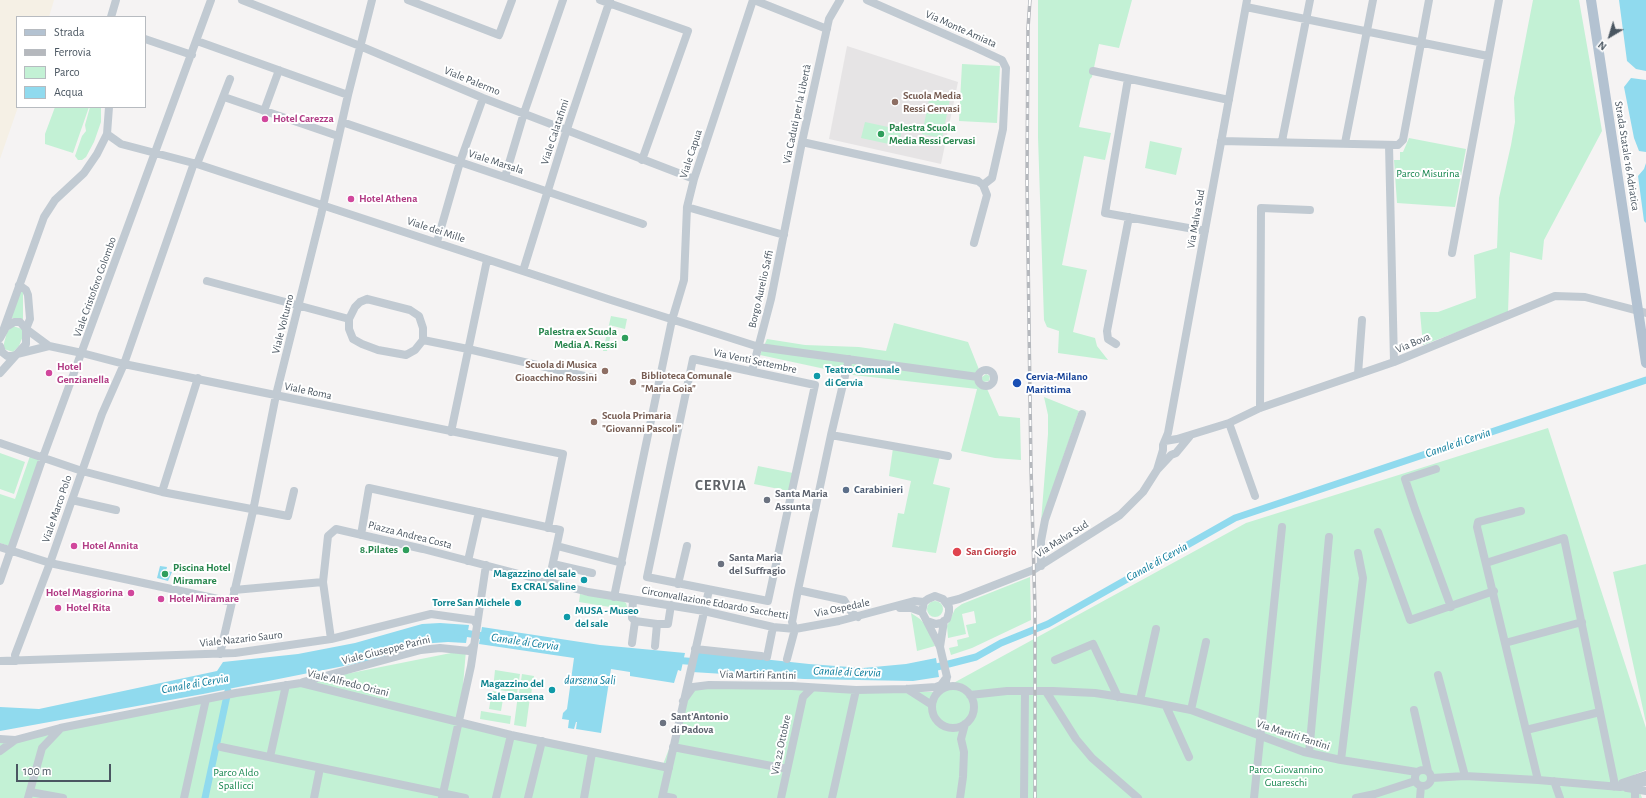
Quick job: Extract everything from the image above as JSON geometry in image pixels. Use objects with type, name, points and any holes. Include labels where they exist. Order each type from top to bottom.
[{"type":"main road","name":"Strada Statale 16 Adriatica","points":[[1591,0],[1642,312],[1646,363]]},
{"type":"street","points":[[111,16],[116,0]]},
{"type":"street","name":"Viale Cristoforo Colombo","points":[[0,582],[12,551],[43,457],[211,0]]},
{"type":"street","name":"Viale Palermo","points":[[242,0],[360,46],[483,98],[694,179]]},
{"type":"street","name":"Viale Volturno","points":[[217,654],[232,602],[254,511],[276,395],[299,306],[338,136],[372,0]]},
{"type":"street","points":[[408,0],[499,35],[512,0]]},
{"type":"street","points":[[505,177],[524,113],[563,0]]},
{"type":"street","points":[[600,0],[610,2],[688,31],[642,160]]},
{"type":"street","points":[[753,0],[827,29]]},
{"type":"street","name":"Viale Capua","points":[[672,320],[684,280],[687,207],[694,179],[753,0]]},
{"type":"street","name":"Via Caduti per la Libertà","points":[[784,235],[802,142],[829,20],[840,0]]},
{"type":"street","name":"Via Monte Amiata","points":[[867,0],[1002,60],[1006,68],[1003,129],[992,178],[984,185]]},
{"type":"street","points":[[1282,141],[1310,0]]},
{"type":"street","points":[[1345,143],[1373,0]]},
{"type":"street","points":[[1221,141],[1282,141],[1398,145],[1403,140],[1429,0]]},
{"type":"street","points":[[1452,253],[1499,0]]},
{"type":"street","name":"Viale Calatafimi","points":[[523,271],[567,129],[610,2]]},
{"type":"street","points":[[1246,3],[1307,19],[1488,56]]},
{"type":"street","name":"Via Malva Sud","points":[[1169,440],[1168,434],[1246,3]]},
{"type":"street","points":[[146,39],[192,55]]},
{"type":"street","points":[[197,41],[348,95]]},
{"type":"street","points":[[264,111],[278,70]]},
{"type":"street","points":[[1093,71],[1229,100]]},
{"type":"street","name":"Viale Marco Polo","points":[[16,661],[15,655],[50,563],[102,414],[124,364],[196,163],[230,79]]},
{"type":"street","points":[[1128,79],[1105,213],[1205,232]]},
{"type":"street","points":[[224,97],[338,136]]},
{"type":"street","points":[[437,242],[460,162],[483,98]]},
{"type":"street","points":[[1,334],[45,213],[55,200],[89,167],[98,154],[107,134],[109,108]]},
{"type":"street","name":"Viale Marsala","points":[[342,122],[644,224]]},
{"type":"street","name":"Viale dei Mille","points":[[107,134],[121,144],[155,154],[196,163],[437,242],[487,260],[759,347],[978,377]]},
{"type":"street","points":[[802,142],[978,181],[984,185],[987,195],[974,243]]},
{"type":"street","points":[[1389,145],[1394,362]]},
{"type":"street","points":[[687,207],[784,235]]},
{"type":"street","points":[[1260,408],[1261,208],[1310,210]]},
{"type":"street","points":[[1116,344],[1108,339],[1107,331],[1129,217]]},
{"type":"street","name":"Borgo Aurelio Saffi","points":[[752,371],[759,347],[784,235]]},
{"type":"street","points":[[451,432],[487,260]]},
{"type":"street","points":[[207,281],[349,319]]},
{"type":"street","points":[[0,373],[26,344],[26,329],[30,319],[28,295],[26,290],[19,285]]},
{"type":"street","name":"Via Bova","points":[[1169,440],[1190,436],[1229,423],[1260,408],[1394,362],[1555,296],[1585,298],[1642,312]]},
{"type":"street","points":[[367,299],[410,310],[419,316],[423,328],[423,340],[415,350],[406,355],[378,350],[353,339],[348,330],[349,319],[355,307],[360,302],[367,299]]},
{"type":"street","points":[[614,597],[672,320]]},
{"type":"street","points":[[1358,374],[1362,320]]},
{"type":"street","points":[[1,334],[11,323],[17,322],[23,324],[26,329]]},
{"type":"street","name":"Viale Roma","points":[[26,329],[49,346],[124,364],[563,454],[548,528]]},
{"type":"street","points":[[423,340],[593,378]]},
{"type":"street","points":[[0,346],[2,352],[7,356],[17,354]]},
{"type":"street","name":"Viale Roma","points":[[17,354],[49,346]]},
{"type":"street","name":"Via Venti Settembre","points":[[693,359],[752,371],[815,385],[768,601],[647,577],[693,359]]},
{"type":"street","name":"Circonvallazione Edoardo Sacchetti","points":[[549,581],[588,592],[704,611],[773,627],[795,629],[792,622],[798,590],[831,435],[850,359]]},
{"type":"street","points":[[162,492],[198,378]]},
{"type":"street","points":[[1041,566],[1041,541],[1046,520],[1082,414]]},
{"type":"street","points":[[1229,423],[1255,496]]},
{"type":"street","points":[[831,435],[948,456]]},
{"type":"street","name":"Via Bova","points":[[1174,453],[1190,436]]},
{"type":"street","points":[[1169,440],[1177,443],[1174,453],[1166,454],[1163,450],[1163,445],[1169,440]]},
{"type":"street","points":[[0,443],[82,471],[162,492],[254,511],[288,516],[294,491]]},
{"type":"street","name":"Via Malva Sud","points":[[1157,470],[1163,450]]},
{"type":"street","name":"Via Malva Sud","points":[[947,602],[960,599],[1007,582],[1041,566],[1120,515],[1143,492],[1157,470],[1174,453]]},
{"type":"street","points":[[1436,469],[1405,479],[1451,607]]},
{"type":"street","name":"Piazza Andrea Costa","points":[[548,528],[369,488],[361,535],[549,581]]},
{"type":"street","points":[[72,500],[116,510]]},
{"type":"street","points":[[1521,511],[1478,522],[1477,527],[1494,591],[1538,780]]},
{"type":"street","points":[[468,561],[479,512]]},
{"type":"street","points":[[1254,798],[1282,526]]},
{"type":"street","points":[[548,528],[560,530],[549,581]]},
{"type":"street","points":[[331,639],[323,582],[328,536],[336,529],[361,535]]},
{"type":"street","points":[[1378,532],[1410,620],[1494,591]]},
{"type":"street","points":[[1309,753],[1329,537]]},
{"type":"street","points":[[1486,563],[1564,538],[1614,780],[1618,787],[1635,794],[1646,791]]},
{"type":"street","points":[[678,584],[687,546]]},
{"type":"street","points":[[0,547],[50,563],[232,602]]},
{"type":"street","points":[[561,547],[622,562]]},
{"type":"street","points":[[1341,760],[1363,578],[1358,552]]},
{"type":"street","points":[[553,564],[592,573]]},
{"type":"street","points":[[443,796],[460,722],[472,659],[486,565]]},
{"type":"street","points":[[801,579],[808,586],[834,597]]},
{"type":"street","points":[[234,590],[323,582]]},
{"type":"street","points":[[673,798],[662,797],[709,590]]},
{"type":"street","points":[[798,590],[844,600],[852,613],[858,617]]},
{"type":"street","points":[[893,608],[914,601],[924,602],[935,596],[947,602],[949,612]]},
{"type":"street","points":[[940,647],[944,622],[949,612],[960,599]]},
{"type":"street","points":[[632,643],[635,621],[632,618],[634,600]]},
{"type":"street","points":[[909,690],[931,694],[941,690],[954,686],[960,687],[970,695],[974,706],[973,713],[965,724],[951,728],[945,726],[935,718],[932,705],[933,698],[941,690],[946,677],[940,647],[922,612],[924,602]]},
{"type":"street","points":[[635,621],[668,624],[671,605]]},
{"type":"street","points":[[839,621],[845,615],[848,608]]},
{"type":"street","points":[[893,608],[910,608],[922,612]]},
{"type":"street","name":"Via Ospedale","points":[[795,629],[858,617],[893,608]]},
{"type":"street","name":"Viale Nazario Sauro","points":[[0,662],[217,654],[331,639],[431,614],[474,620],[477,625]]},
{"type":"street","points":[[926,621],[936,624],[944,622]]},
{"type":"street","points":[[1505,643],[1582,622]]},
{"type":"street","points":[[655,646],[657,624]]},
{"type":"street","points":[[695,650],[764,656],[773,627]]},
{"type":"street","points":[[787,658],[795,629]]},
{"type":"street","points":[[1140,700],[1156,629]]},
{"type":"street","points":[[1191,710],[1206,642]]},
{"type":"street","points":[[472,659],[466,650],[471,649],[474,644]]},
{"type":"street","points":[[1055,660],[1093,644],[1118,696]]},
{"type":"street","name":"Viale Giuseppe Parini","points":[[302,683],[421,650],[440,648],[466,650]]},
{"type":"street","points":[[1438,674],[1465,776]]},
{"type":"street","points":[[946,677],[954,686]]},
{"type":"street","points":[[909,690],[936,687],[941,684],[946,677]]},
{"type":"street","name":"Viale Alfredo Oriani","points":[[0,751],[15,740],[60,728],[236,693],[302,683],[511,735],[669,768]]},
{"type":"street","points":[[270,757],[286,685]]},
{"type":"street","name":"Via Martiri Fantini","points":[[683,701],[693,687],[709,685],[792,686],[856,690],[909,690]]},
{"type":"street","points":[[792,686],[799,691],[803,697],[812,688]]},
{"type":"street","points":[[832,798],[856,690]]},
{"type":"street","points":[[909,690],[932,705]]},
{"type":"street","name":"Via Martiri Fantini","points":[[970,695],[1007,692],[1080,692],[1118,696],[1191,710],[1309,753],[1341,760],[1417,772],[1421,770],[1430,775],[1554,781],[1618,787],[1646,782]]},
{"type":"street","points":[[1024,798],[1025,692]]},
{"type":"street","name":"Via Martiri Fantini","points":[[1025,692],[1080,692]]},
{"type":"street","points":[[1047,693],[1084,749],[1092,758],[1138,798]]},
{"type":"street","points":[[974,706],[992,694]]},
{"type":"street","name":"Via 22 Ottobre","points":[[781,798],[803,697]]},
{"type":"street","points":[[184,798],[206,699]]},
{"type":"street","points":[[1166,706],[1189,757]]},
{"type":"street","points":[[1356,798],[1375,796],[1418,784],[1426,786],[1429,784],[1430,775],[1414,710]]},
{"type":"street","points":[[1526,730],[1600,712]]},
{"type":"street","points":[[960,798],[964,752],[961,739],[965,724]]},
{"type":"street","points":[[60,728],[42,748],[29,795],[63,798]]},
{"type":"street","points":[[951,728],[961,739]]},
{"type":"street","points":[[496,798],[511,735]]},
{"type":"street","points":[[0,739],[15,740]]},
{"type":"street","points":[[528,798],[542,741]]},
{"type":"street","points":[[221,747],[443,796],[465,798]]},
{"type":"street","points":[[673,747],[787,769]]},
{"type":"street","points":[[584,798],[592,753]]},
{"type":"street","points":[[314,798],[320,768]]},
{"type":"street","points":[[1417,772],[1415,777],[1418,784],[1420,798]]},
{"type":"street","name":"Via Martiri Fantini","points":[[1618,787],[1646,775]]},
{"type":"street","points":[[1554,781],[1560,798]]},
{"type":"shaded area","name":"Scuola Media Ressi Gervasi","points":[[847,46],[958,82],[941,164],[829,139]]},
{"type":"green space","points":[[1038,0],[1132,0],[1119,48],[1099,44],[1079,127],[1111,133],[1105,160],[1084,156],[1062,265],[1087,270],[1073,332],[1095,338],[1097,346],[1108,360],[1058,353],[1059,331],[1047,327],[1044,320],[1038,137]]},
{"type":"green space","points":[[1533,0],[1579,0],[1602,131],[1544,240],[1542,260],[1510,252],[1508,313],[1423,345],[1420,312],[1438,312],[1476,298],[1474,255],[1497,248],[1499,198],[1515,122],[1514,98]]},
{"type":"green space","points":[[962,64],[1000,66],[997,123],[959,121]]},
{"type":"green space","points":[[930,95],[950,99],[942,138],[922,134]]},
{"type":"green space","points":[[55,108],[89,108],[73,153],[45,144],[45,134]]},
{"type":"green space","points":[[90,108],[101,108],[101,122],[94,142],[86,157],[82,160],[78,160],[75,156],[82,136],[86,131],[85,125]]},
{"type":"green space","name":"Palestra Scuola Media Ressi Gervasi","points":[[865,122],[902,130],[898,146],[861,138]]},
{"type":"green space","name":"Parco Misurina","points":[[1409,138],[1466,149],[1455,207],[1397,203],[1394,160],[1400,160],[1400,152],[1403,152]]},
{"type":"green space","points":[[1150,141],[1182,148],[1176,175],[1145,168]]},
{"type":"green space","points":[[21,290],[23,290],[23,320],[11,318]]},
{"type":"green space","points":[[611,316],[627,319],[625,329],[613,326],[607,351],[603,351]]},
{"type":"green space","points":[[894,323],[968,342],[982,377],[986,374],[990,376],[989,381],[984,382],[999,416],[1020,418],[1021,460],[995,458],[961,451],[977,389],[853,375],[760,355],[767,339],[805,345],[859,347],[886,351]]},
{"type":"green space","points":[[13,326],[22,329],[23,336],[19,346],[13,352],[4,349],[4,343],[7,332]]},
{"type":"green space","points":[[1044,397],[1079,411],[1041,522],[1048,434],[1048,415]]},
{"type":"green space","points":[[1548,428],[1646,728],[1646,770],[1634,775],[1642,798],[0,798],[0,740],[15,740],[466,650],[460,722],[662,767],[693,687],[937,692],[1246,523]]},
{"type":"green space","points":[[893,448],[940,456],[933,484],[950,488],[936,553],[892,547],[898,513],[904,514],[911,481],[889,476]]},
{"type":"green space","points":[[0,453],[25,462],[14,494],[0,489]]},
{"type":"green space","points":[[30,456],[39,460],[9,546],[0,543],[0,494],[15,499]]},
{"type":"green space","points":[[758,466],[793,473],[789,491],[754,484]]},
{"type":"green space","points":[[1646,564],[1646,723],[1613,572]]},
{"type":"green space","points":[[1030,577],[1031,620],[972,648],[951,655],[949,648],[958,646],[957,640],[969,637],[966,625],[976,623],[974,611],[962,614],[966,634],[948,638],[947,626],[955,609],[962,604]]},
{"type":"green space","points":[[580,594],[623,601],[626,603],[628,610],[579,602]]},
{"type":"green space","points":[[935,601],[941,603],[943,609],[941,615],[935,617],[929,615],[927,609],[929,603]]},
{"type":"green space","points":[[911,613],[925,624],[935,646],[917,651]]},
{"type":"green space","points":[[495,670],[520,674],[517,693],[493,689]]},
{"type":"green space","points":[[522,674],[534,676],[531,695],[519,693]]},
{"type":"green space","points":[[492,691],[504,693],[501,711],[489,709]]},
{"type":"green space","points":[[518,695],[530,697],[526,727],[514,725]]},
{"type":"green space","points":[[481,711],[511,716],[510,724],[480,719]]},
{"type":"sand","points":[[0,0],[54,0],[49,16],[16,16],[16,108],[18,108],[0,159]]},
{"type":"water","points":[[1619,0],[1646,0],[1646,71],[1636,69],[1627,61]]},
{"type":"water","points":[[1631,78],[1646,80],[1646,152],[1639,151],[1634,138],[1624,87]]},
{"type":"water","points":[[1646,163],[1646,223],[1644,221],[1638,176],[1644,169]]},
{"type":"water","name":"Piscina Hotel Miramare","points":[[160,566],[167,567],[166,571],[172,572],[168,581],[157,578]]},
{"type":"water","points":[[440,623],[469,625],[466,643],[448,642],[419,644],[369,661],[203,694],[0,731],[0,707],[39,709],[217,671],[223,662],[298,654],[355,643],[422,624]]},
{"type":"water","name":"darsena Sali","points":[[482,627],[600,645],[685,653],[681,671],[678,670],[674,683],[630,676],[630,672],[611,669],[601,733],[576,729],[577,722],[574,729],[568,728],[569,720],[562,719],[563,713],[567,709],[574,658],[479,644]]},
{"type":"water","points":[[697,652],[863,668],[906,664],[936,658],[939,677],[913,681],[804,679],[692,672]]},
{"type":"waterway","name":"Canale di Cervia","points":[[929,669],[976,657],[1001,643],[1048,624],[1235,518],[1646,380]]},
{"type":"waterway","name":"Canale di Cervia","points":[[458,632],[490,637]]},
{"type":"waterway","name":"Canale di Cervia","points":[[674,660],[698,662]]},
{"type":"waterway","points":[[205,798],[228,691]]},
{"type":"railway","points":[[1030,0],[1028,28],[1027,180],[1031,468],[1035,610],[1035,798]]},
{"type":"place","name":"Scuola Media Ressi Gervasi","points":[[895,102]]},
{"type":"place","name":"Hotel Carezza","points":[[265,119]]},
{"type":"place","name":"Palestra Scuola Media Ressi Gervasi","points":[[881,134]]},
{"type":"place","name":"Hotel Athena","points":[[351,199]]},
{"type":"place","name":"Palestra ex Scuola Media A. Ressi","points":[[625,338]]},
{"type":"place","name":"Scuola di Musica Gioacchino Rossini","points":[[605,371]]},
{"type":"place","name":"Hotel Genzianella","points":[[49,373]]},
{"type":"place","name":"Teatro Comunale di Cervia","points":[[817,376]]},
{"type":"place","name":"Biblioteca Comunale \"Maria Goia\"","points":[[633,382]]},
{"type":"place","name":"Cervia-Milano Marittima","points":[[1017,383]]},
{"type":"place","name":"Scuola Primaria \"Giovanni Pascoli\"","points":[[594,422]]},
{"type":"place","name":"Carabinieri","points":[[846,490]]},
{"type":"place","name":"Santa Maria Assunta","points":[[767,500]]},
{"type":"place","name":"Hotel Annita","points":[[74,546]]},
{"type":"place","name":"8.Pilates","points":[[406,550]]},
{"type":"place","name":"San Giorgio","points":[[957,552]]},
{"type":"place","name":"Santa Maria del Suffragio","points":[[721,564]]},
{"type":"place","name":"Piscina Hotel Miramare","points":[[165,574]]},
{"type":"place","name":"Magazzino del sale Ex CRAL Saline","points":[[584,580]]},
{"type":"place","name":"Hotel Maggiorina","points":[[131,593]]},
{"type":"place","name":"Hotel Miramare","points":[[161,599]]},
{"type":"place","name":"Torre San Michele","points":[[518,603]]},
{"type":"place","name":"Hotel Rita","points":[[58,608]]},
{"type":"place","name":"MUSA - Museo del sale","points":[[567,617]]},
{"type":"place","name":"Magazzino del Sale Darsena","points":[[552,690]]},
{"type":"place","name":"Sant'Antonio di Padova","points":[[663,723]]},
{"type":"district","name":"CERVIA","points":[[721,485]]},
{"type":"park label","name":"Parco Giovannino Guareschi","points":[[1286,776]]},
{"type":"park label","name":"Parco Aldo Spallicci","points":[[236,779]]}]
